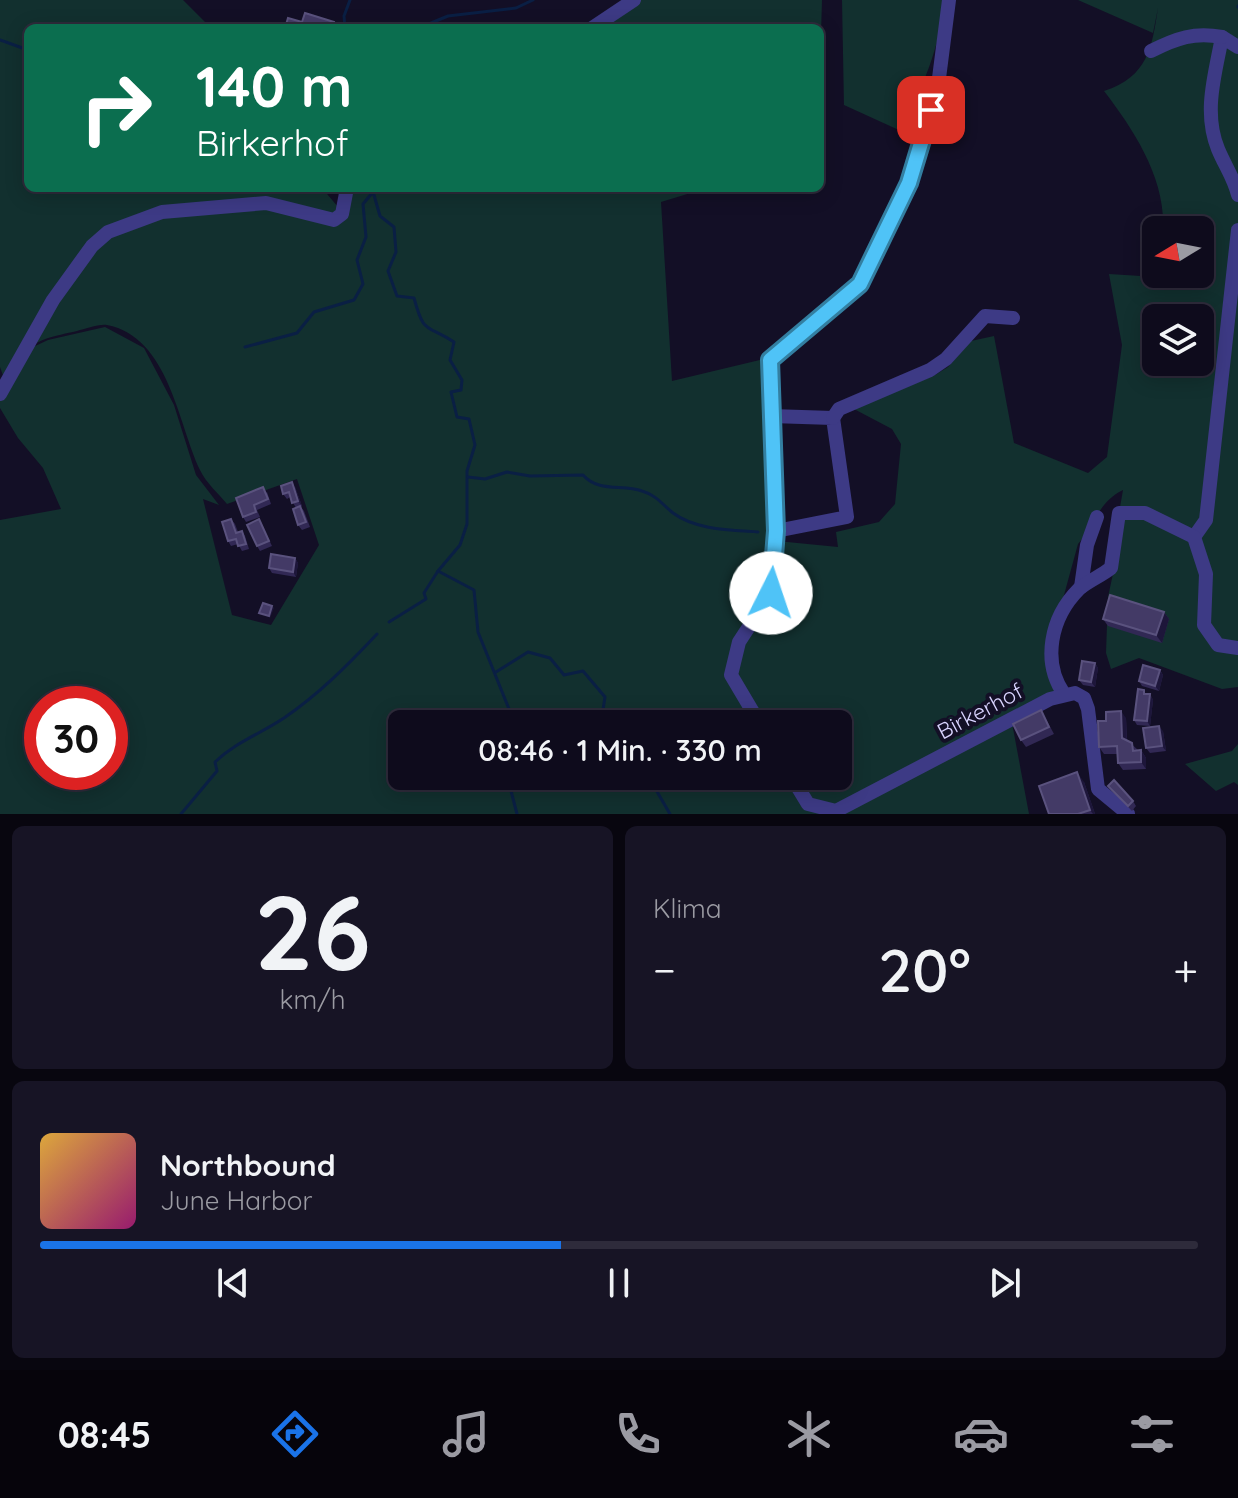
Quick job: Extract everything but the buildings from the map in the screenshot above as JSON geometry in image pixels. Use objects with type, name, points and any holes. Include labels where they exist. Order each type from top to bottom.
[{"type":"street","points":[[598,24],[634,0]]},
{"type":"street","points":[[752,710],[731,675],[739,642],[771,593],[776,531],[770,360],[860,284],[909,183],[938,86],[949,0]]},
{"type":"street","points":[[1151,51],[1180,36],[1203,34],[1222,37],[1238,47]]},
{"type":"street","points":[[1222,37],[1209,107],[1218,150],[1233,176],[1238,195]]},
{"type":"street","points":[[0,394],[53,300],[92,246],[108,232],[162,212],[266,203],[334,220],[342,214],[346,192]]},
{"type":"street","points":[[1194,537],[1206,520],[1238,230]]},
{"type":"street","points":[[776,531],[847,517],[833,418],[839,409],[930,370],[946,359],[985,316],[1013,318]]},
{"type":"street","points":[[771,416],[833,418]]},
{"type":"street","points":[[1128,814],[1098,789],[1084,698],[1075,693],[1064,694],[1052,677],[1048,657],[1059,621],[1081,587],[1111,568],[1119,513],[1145,513],[1194,537],[1206,574],[1204,625],[1218,645],[1238,648]]},
{"type":"street","points":[[1081,587],[1087,545],[1097,517]]},
{"type":"street","name":"Birkerhof","points":[[800,790],[808,804],[836,811],[1064,694]]},
{"type":"green space","points":[[0,0],[183,0],[207,24],[24,24],[24,192],[325,192],[344,214],[349,192],[694,192],[661,202],[672,381],[764,359],[774,531],[768,593],[729,675],[749,710],[388,710],[388,790],[803,790],[830,814],[0,814],[0,520],[61,509],[43,468],[18,438],[0,408],[0,397],[31,348],[48,340],[105,327],[144,348],[174,405],[196,475],[219,505],[203,499],[232,615],[271,625],[319,545],[297,479],[227,504],[200,470],[158,364],[145,346],[128,333],[107,325],[92,327],[41,341],[33,345],[5,381],[0,367]]},
{"type":"green space","points":[[634,0],[822,0],[821,24],[601,24]]},
{"type":"green space","points":[[842,0],[944,0],[934,51],[901,131],[844,105]]},
{"type":"green space","points":[[1078,0],[1238,0],[1238,687],[1222,689],[1139,658],[1111,669],[1106,653],[1108,597],[1123,527],[1119,513],[1123,490],[1102,508],[1078,544],[1047,657],[1062,693],[836,807],[809,801],[802,790],[852,790],[852,710],[755,710],[734,675],[741,643],[774,593],[777,541],[838,547],[836,532],[879,522],[895,504],[901,444],[892,429],[854,409],[935,375],[948,367],[971,341],[994,336],[1014,443],[1088,473],[1107,457],[1122,345],[1109,274],[1142,276],[1142,288],[1214,288],[1214,216],[1163,216],[1154,174],[1146,156],[1104,91],[1119,85],[1139,69],[1150,48],[1153,35],[1158,8],[1153,33]]},
{"type":"green space","points":[[1012,723],[1029,814],[837,814]]},
{"type":"green space","points":[[1238,744],[1238,785],[1234,782],[1216,791],[1185,764],[1232,751]]},
{"type":"waterway","points":[[345,24],[350,0]]},
{"type":"waterway","points":[[429,24],[448,16],[516,8],[533,0]]},
{"type":"waterway","points":[[0,40],[24,49]]},
{"type":"waterway","points":[[373,192],[380,216],[394,227],[396,252],[388,271],[397,296],[414,298],[427,327],[454,342],[450,360],[462,380],[461,390],[451,392],[457,417],[469,419],[475,445],[467,471],[467,524],[460,545],[438,571],[474,590],[478,632],[509,710]]},
{"type":"waterway","points":[[245,347],[297,333],[314,312],[354,300],[363,284],[357,260],[366,237],[363,204],[373,192]]},
{"type":"waterway","points":[[468,477],[485,479],[507,472],[530,476],[583,475],[603,486],[647,493],[692,523],[758,532]]},
{"type":"waterway","points":[[389,622],[426,599],[424,593],[438,571]]},
{"type":"waterway","points":[[181,814],[217,771],[215,762],[309,699],[377,634]]},
{"type":"waterway","points":[[496,672],[528,652],[550,658],[564,675],[583,671],[605,697],[603,710]]},
{"type":"waterway","points":[[511,790],[517,814]]},
{"type":"waterway","points":[[656,790],[670,814]]},
{"type":"route","points":[[771,593],[776,531],[770,360],[860,284],[909,183],[931,110]]}]
